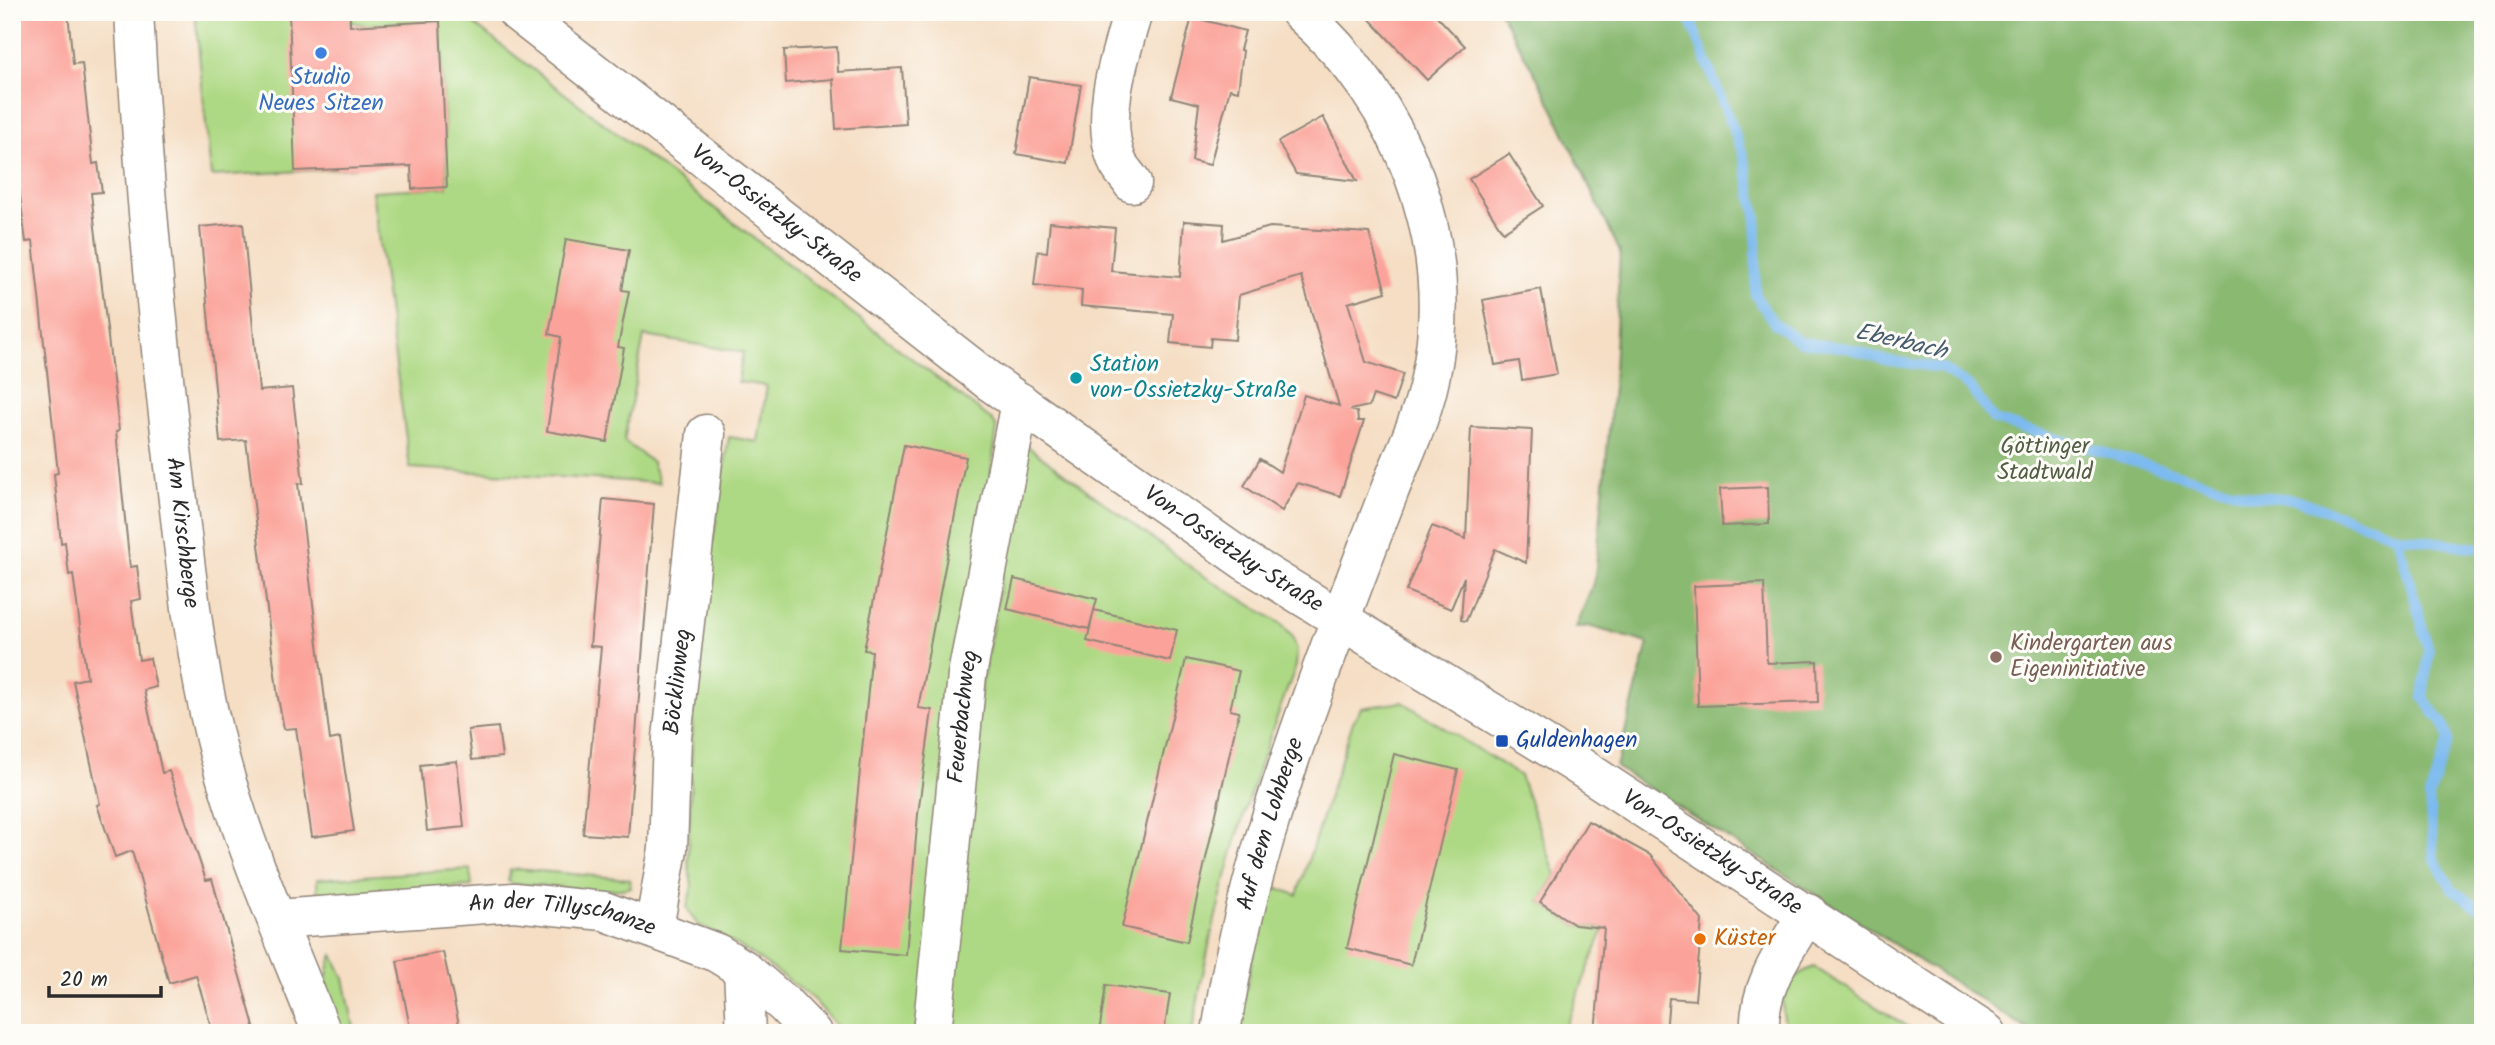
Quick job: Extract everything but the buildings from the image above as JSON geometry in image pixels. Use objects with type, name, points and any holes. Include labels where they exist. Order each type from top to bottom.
[{"type":"street","name":"Am Kirschberge","points":[[134,12],[139,114],[162,362],[194,629],[215,739],[238,816],[322,1033]]},
{"type":"street","name":"Von-Ossietzky-Straße","points":[[517,12],[1020,402],[1273,579],[1564,757],[1808,913],[1987,1033]]},
{"type":"street","points":[[1132,183],[1117,162],[1112,136],[1112,99],[1133,12]]},
{"type":"street","points":[[1300,12],[1321,30],[1354,71],[1397,134],[1422,201],[1436,275],[1436,345],[1430,380],[1340,620]]},
{"type":"street","name":"Feuerbachweg","points":[[932,1033],[967,675],[1020,402]]},
{"type":"street","name":"Böcklinweg","points":[[654,928],[668,849],[672,738],[706,434]]},
{"type":"street","name":"Auf dem Lohberge","points":[[1221,1033],[1238,934],[1261,842],[1340,620]]},
{"type":"street","name":"An der Tillyschanze","points":[[277,919],[514,902],[604,911],[716,953],[743,969],[812,1033]]},
{"type":"street","points":[[1760,1033],[1761,1003],[1770,977],[1808,913]]},
{"type":"street","points":[[743,969],[746,1033]]},
{"type":"green space","points":[[195,12],[458,12],[992,420],[997,428],[919,1023],[911,1033],[843,1033],[814,1000],[741,947],[697,924],[687,908],[692,886],[688,861],[693,717],[707,579],[729,437],[758,442],[767,386],[738,382],[743,352],[644,336],[624,441],[652,462],[659,483],[410,468],[372,191],[447,187],[440,21],[364,25],[350,21],[356,168],[211,176]]},
{"type":"green space","name":"Göttinger Stadtwald","points":[[1500,12],[2483,12],[2483,1033],[2033,1033],[1616,767],[1648,643],[1588,626],[1576,628],[1595,578],[1613,387],[1620,252],[1544,90]]},
{"type":"green space","points":[[1026,445],[1199,573],[1280,623],[1292,636],[1297,650],[1296,666],[1234,846],[1211,937],[1192,1033],[946,1033],[980,694]]},
{"type":"green space","points":[[1403,702],[1520,776],[1556,875],[1540,902],[1575,925],[1604,928],[1563,1033],[1238,1033],[1266,884],[1297,895],[1353,722],[1361,708]]},
{"type":"green space","points":[[470,869],[472,886],[317,896],[317,879]]},
{"type":"green space","points":[[510,870],[629,879],[631,887],[589,890],[513,884],[508,881]]},
{"type":"green space","points":[[333,955],[344,978],[355,1033],[339,1033],[329,1003],[326,985]]},
{"type":"green space","points":[[1814,967],[1917,1033],[1788,1033],[1783,1011],[1784,992],[1794,978]]},
{"type":"waterway","name":"Eberbach","points":[[1687,12],[1743,154],[1757,219],[1755,295],[1774,323],[1800,342],[1847,348],[1885,360],[1941,368],[1970,387],[1994,420],[2252,496],[2295,499],[2397,536],[2483,549]]},
{"type":"waterway","points":[[2397,536],[2429,651],[2423,698],[2442,722],[2449,740],[2429,797],[2434,859],[2453,890],[2483,911]]},
{"type":"place","name":"Studio Neues Sitzen","points":[[321,53]]},
{"type":"place","name":"Station von-Ossietzky-Straße","points":[[1076,378]]},
{"type":"place","name":"Kindergarten aus Eigeninitiative","points":[[1996,657]]},
{"type":"place","name":"Guldenhagen","points":[[1502,741]]},
{"type":"place","name":"Küster","points":[[1700,939]]}]
